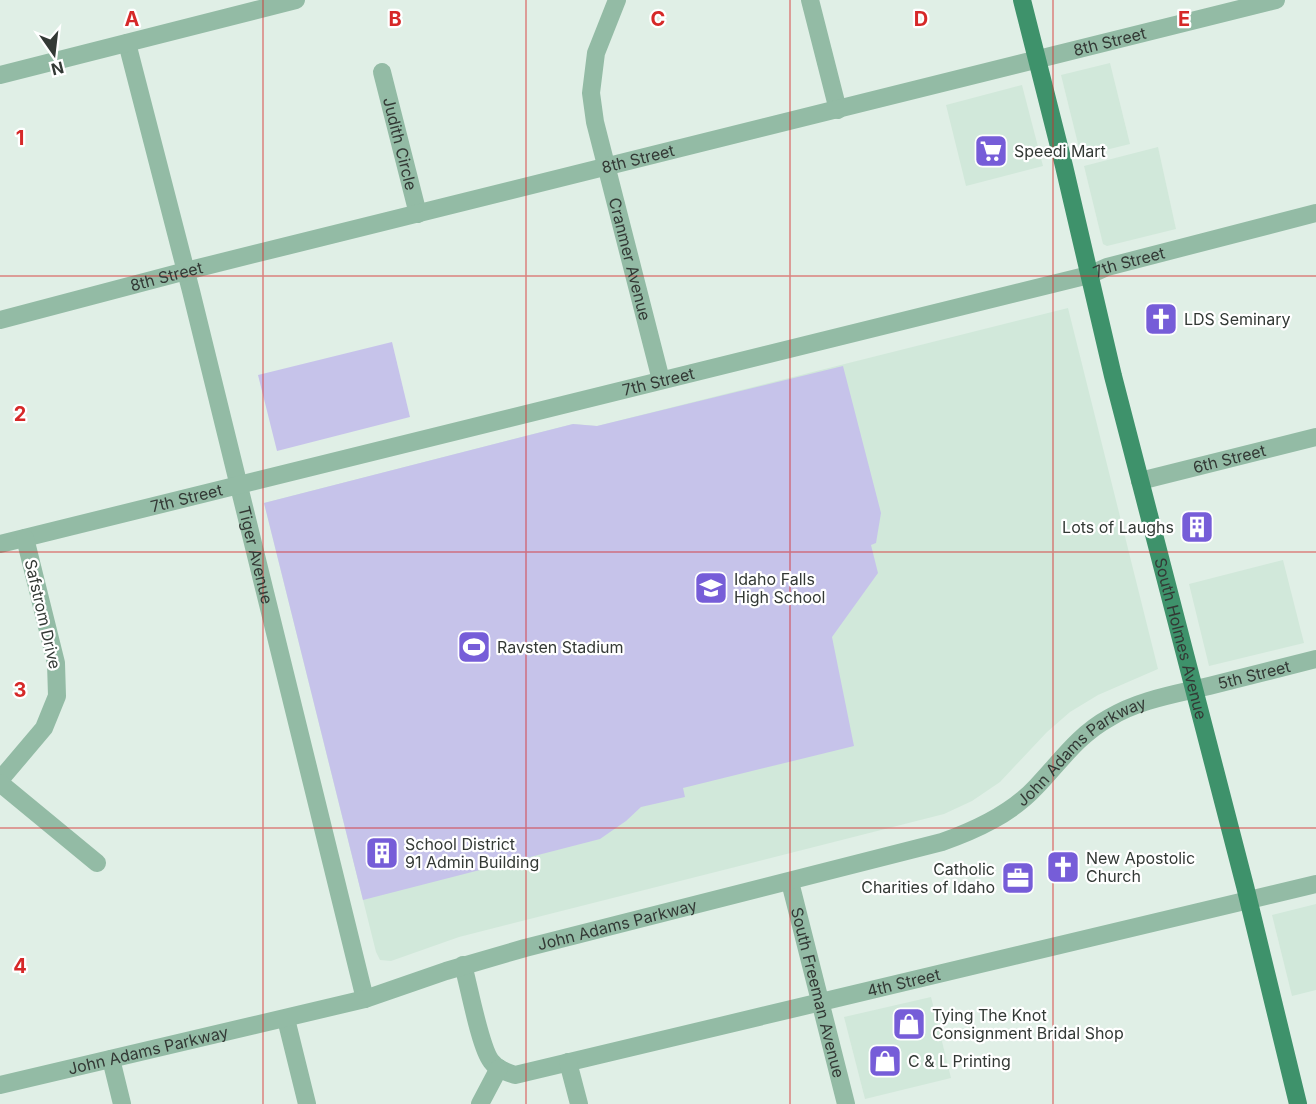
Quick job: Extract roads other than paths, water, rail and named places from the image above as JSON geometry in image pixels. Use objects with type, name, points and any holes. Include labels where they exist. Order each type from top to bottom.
[{"type":"main road","name":"South Holmes Avenue","points":[[1022,0],[1140,481],[1298,1104]]},
{"type":"street","points":[[0,75],[277,2],[296,0]]},
{"type":"street","name":"Cranmer Avenue","points":[[617,0],[596,53],[591,93],[595,122],[661,380]]},
{"type":"street","points":[[810,0],[838,110]]},
{"type":"street","name":"8th Street","points":[[0,320],[186,271],[1276,0]]},
{"type":"street","name":"Tiger Avenue","points":[[127,42],[186,271],[365,999]]},
{"type":"street","name":"Judith Circle","points":[[382,72],[417,214]]},
{"type":"street","name":"7th Street","points":[[0,544],[1089,275],[1107,267],[1316,213]]},
{"type":"street","name":"6th Street","points":[[1140,481],[1316,437]]},
{"type":"street","name":"Safstrom Drive","points":[[0,782],[44,728],[57,696],[56,663],[25,538]]},
{"type":"street","name":"5th Street","points":[[1194,690],[1316,659]]},
{"type":"street","name":"John Adams Parkway","points":[[0,1085],[365,999],[463,965],[619,923],[790,882],[942,842],[969,833],[1012,807],[1035,789],[1085,733],[1110,716],[1136,705],[1194,690]]},
{"type":"street","points":[[0,782],[97,863]]},
{"type":"street","name":"South Freeman Avenue","points":[[790,882],[846,1104]]},
{"type":"street","name":"4th Street","points":[[496,1066],[515,1075],[1316,884]]},
{"type":"street","points":[[463,965],[483,1043],[489,1059],[496,1066],[480,1104]]},
{"type":"street","points":[[286,1019],[307,1104]]},
{"type":"street","points":[[111,1059],[122,1104]]},
{"type":"street","points":[[568,1062],[579,1104]]},
{"type":"place","name":"Speedi Mart","points":[[991,151]]},
{"type":"place","name":"LDS Seminary","points":[[1161,319]]},
{"type":"place","name":"Lots of Laughs","points":[[1197,527]]},
{"type":"place","name":"Idaho Falls High School","points":[[711,588]]},
{"type":"place","name":"Ravsten Stadium","points":[[474,647]]},
{"type":"place","name":"School District 91 Admin Building","points":[[382,853]]},
{"type":"place","name":"New Apostolic Church","points":[[1063,867]]},
{"type":"place","name":"Catholic Charities of Idaho","points":[[1018,878]]},
{"type":"place","name":"Tying The Knot Consignment Bridal Shop","points":[[909,1024]]},
{"type":"place","name":"C & L Printing","points":[[885,1061]]}]
